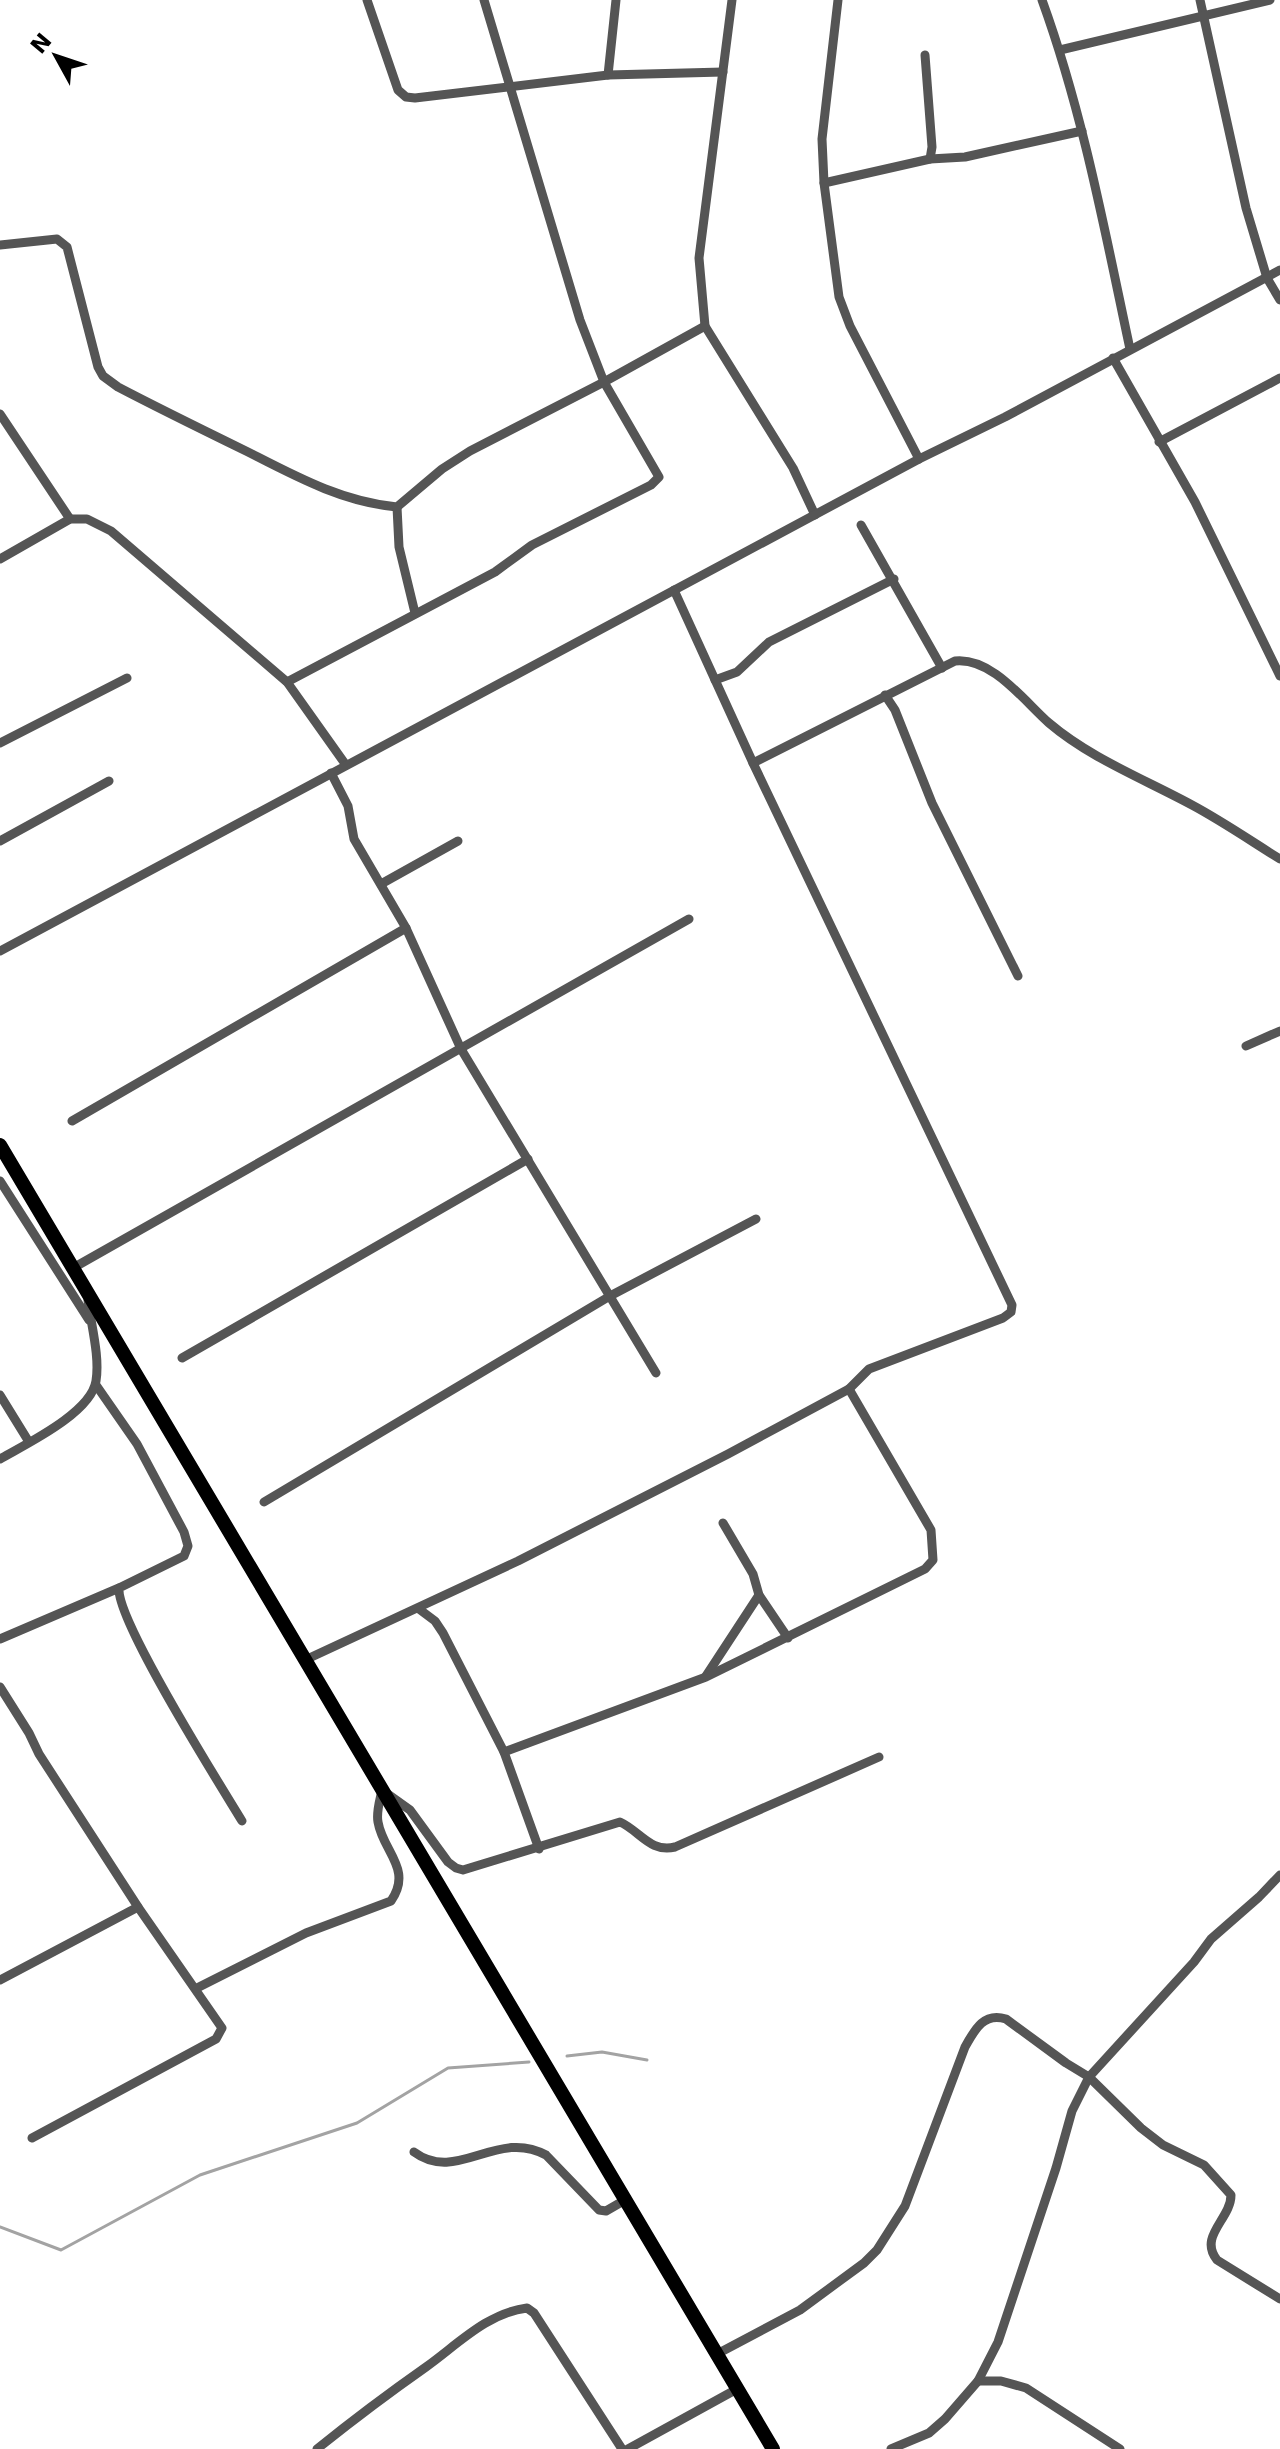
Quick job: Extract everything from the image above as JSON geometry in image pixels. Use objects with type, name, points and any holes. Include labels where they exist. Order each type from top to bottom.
[{"type":"main road","points":[[0,1145],[773,2449]]},
{"type":"street","points":[[367,0],[398,90],[406,97],[608,75],[723,72]]},
{"type":"street","points":[[287,682],[495,572],[532,545],[651,485],[659,477],[604,382],[580,320],[484,0]]},
{"type":"street","points":[[608,75],[616,0]]},
{"type":"street","points":[[732,0],[699,258],[705,326],[793,468],[815,515]]},
{"type":"street","points":[[838,0],[822,139],[824,183],[839,297],[919,459]]},
{"type":"street","points":[[1042,0],[1060,50],[1082,131],[1130,349]]},
{"type":"street","points":[[1200,0],[1233,155],[1267,278],[1280,300]]},
{"type":"street","points":[[1060,50],[1270,0]]},
{"type":"street","points":[[925,55],[932,147],[930,159]]},
{"type":"street","points":[[824,183],[930,159],[965,157],[1082,131]]},
{"type":"street","points":[[0,245],[57,239],[63,242],[67,247],[98,367],[103,376],[118,387],[306,481],[358,502],[397,507],[442,469],[470,451],[705,326]]},
{"type":"street","points":[[0,951],[919,459],[1005,417],[1280,270]]},
{"type":"street","points":[[1113,358],[1195,502],[1280,676]]},
{"type":"street","points":[[1159,442],[1280,378]]},
{"type":"street","points":[[0,414],[70,519]]},
{"type":"street","points":[[397,507],[399,547],[415,613]]},
{"type":"street","points":[[0,559],[70,519],[87,519],[111,531],[287,682],[346,765]]},
{"type":"street","points":[[861,525],[942,668]]},
{"type":"street","points":[[715,680],[737,672],[769,642],[894,579]]},
{"type":"street","points":[[305,1660],[532,1554],[849,1389],[869,1369],[1003,1318],[1011,1312],[1012,1305],[753,763],[674,590]]},
{"type":"street","points":[[753,763],[955,661],[966,660],[1003,679],[1060,731],[1194,806],[1280,859]]},
{"type":"street","points":[[0,743],[127,678]]},
{"type":"street","points":[[885,695],[895,710],[932,803],[1018,976]]},
{"type":"street","points":[[331,773],[348,806],[354,839],[406,928],[461,1049],[656,1373]]},
{"type":"street","points":[[0,841],[109,781]]},
{"type":"street","points":[[381,884],[458,841]]},
{"type":"street","points":[[73,1268],[689,919]]},
{"type":"street","points":[[72,1121],[406,928]]},
{"type":"street","points":[[1246,1046],[1280,1031]]},
{"type":"street","points":[[182,1358],[528,1159]]},
{"type":"street","points":[[0,1181],[91,1322]]},
{"type":"street","points":[[264,1502],[610,1296],[756,1219]]},
{"type":"street","points":[[0,1459],[73,1413],[88,1399],[96,1385],[97,1369],[87,1292]]},
{"type":"street","points":[[0,1639],[119,1588],[184,1556],[188,1546],[184,1532],[137,1444],[96,1385]]},
{"type":"street","points":[[504,1752],[706,1677],[925,1569],[933,1560],[931,1530],[849,1389]]},
{"type":"street","points":[[0,1395],[29,1442]]},
{"type":"street","points":[[723,1523],[753,1574],[759,1595],[788,1638]]},
{"type":"street","points":[[119,1588],[118,1597],[133,1633],[242,1821]]},
{"type":"street","points":[[706,1677],[759,1595]]},
{"type":"street","points":[[419,1609],[435,1621],[443,1633],[504,1752],[539,1849]]},
{"type":"street","points":[[0,1687],[39,1754],[138,1907],[222,2028],[216,2039],[32,2138]]},
{"type":"street","points":[[197,1988],[306,1933],[391,1901],[399,1881],[397,1865],[378,1825],[382,1790],[410,1810],[448,1862],[463,1870],[620,1822],[652,1846],[664,1850],[879,1757]]},
{"type":"street","points":[[891,2449],[929,2433],[978,2381],[998,2342],[1072,2111],[1089,2077],[1194,1962],[1211,1939],[1280,1875]]},
{"type":"street","points":[[0,1980],[138,1907]]},
{"type":"street","points":[[717,2354],[800,2310],[877,2250],[905,2206],[965,2047],[985,2019],[995,2016],[1006,2019],[1089,2077],[1163,2145],[1204,2165],[1231,2195],[1231,2203],[1210,2241],[1210,2252],[1217,2260],[1280,2299]]},
{"type":"street","points":[[414,2152],[435,2164],[458,2161],[493,2149],[536,2149],[546,2155],[599,2210],[606,2211],[625,2200]]},
{"type":"street","points":[[317,2449],[471,2332],[501,2315],[527,2308],[534,2313],[625,2449],[737,2389]]},
{"type":"street","points":[[978,2381],[1001,2381],[1026,2388],[1120,2449]]},
{"type":"waterway","points":[[567,2056],[602,2052],[647,2060]]},
{"type":"waterway","points":[[0,2227],[61,2250],[200,2175],[357,2123],[448,2068],[529,2062]]}]
